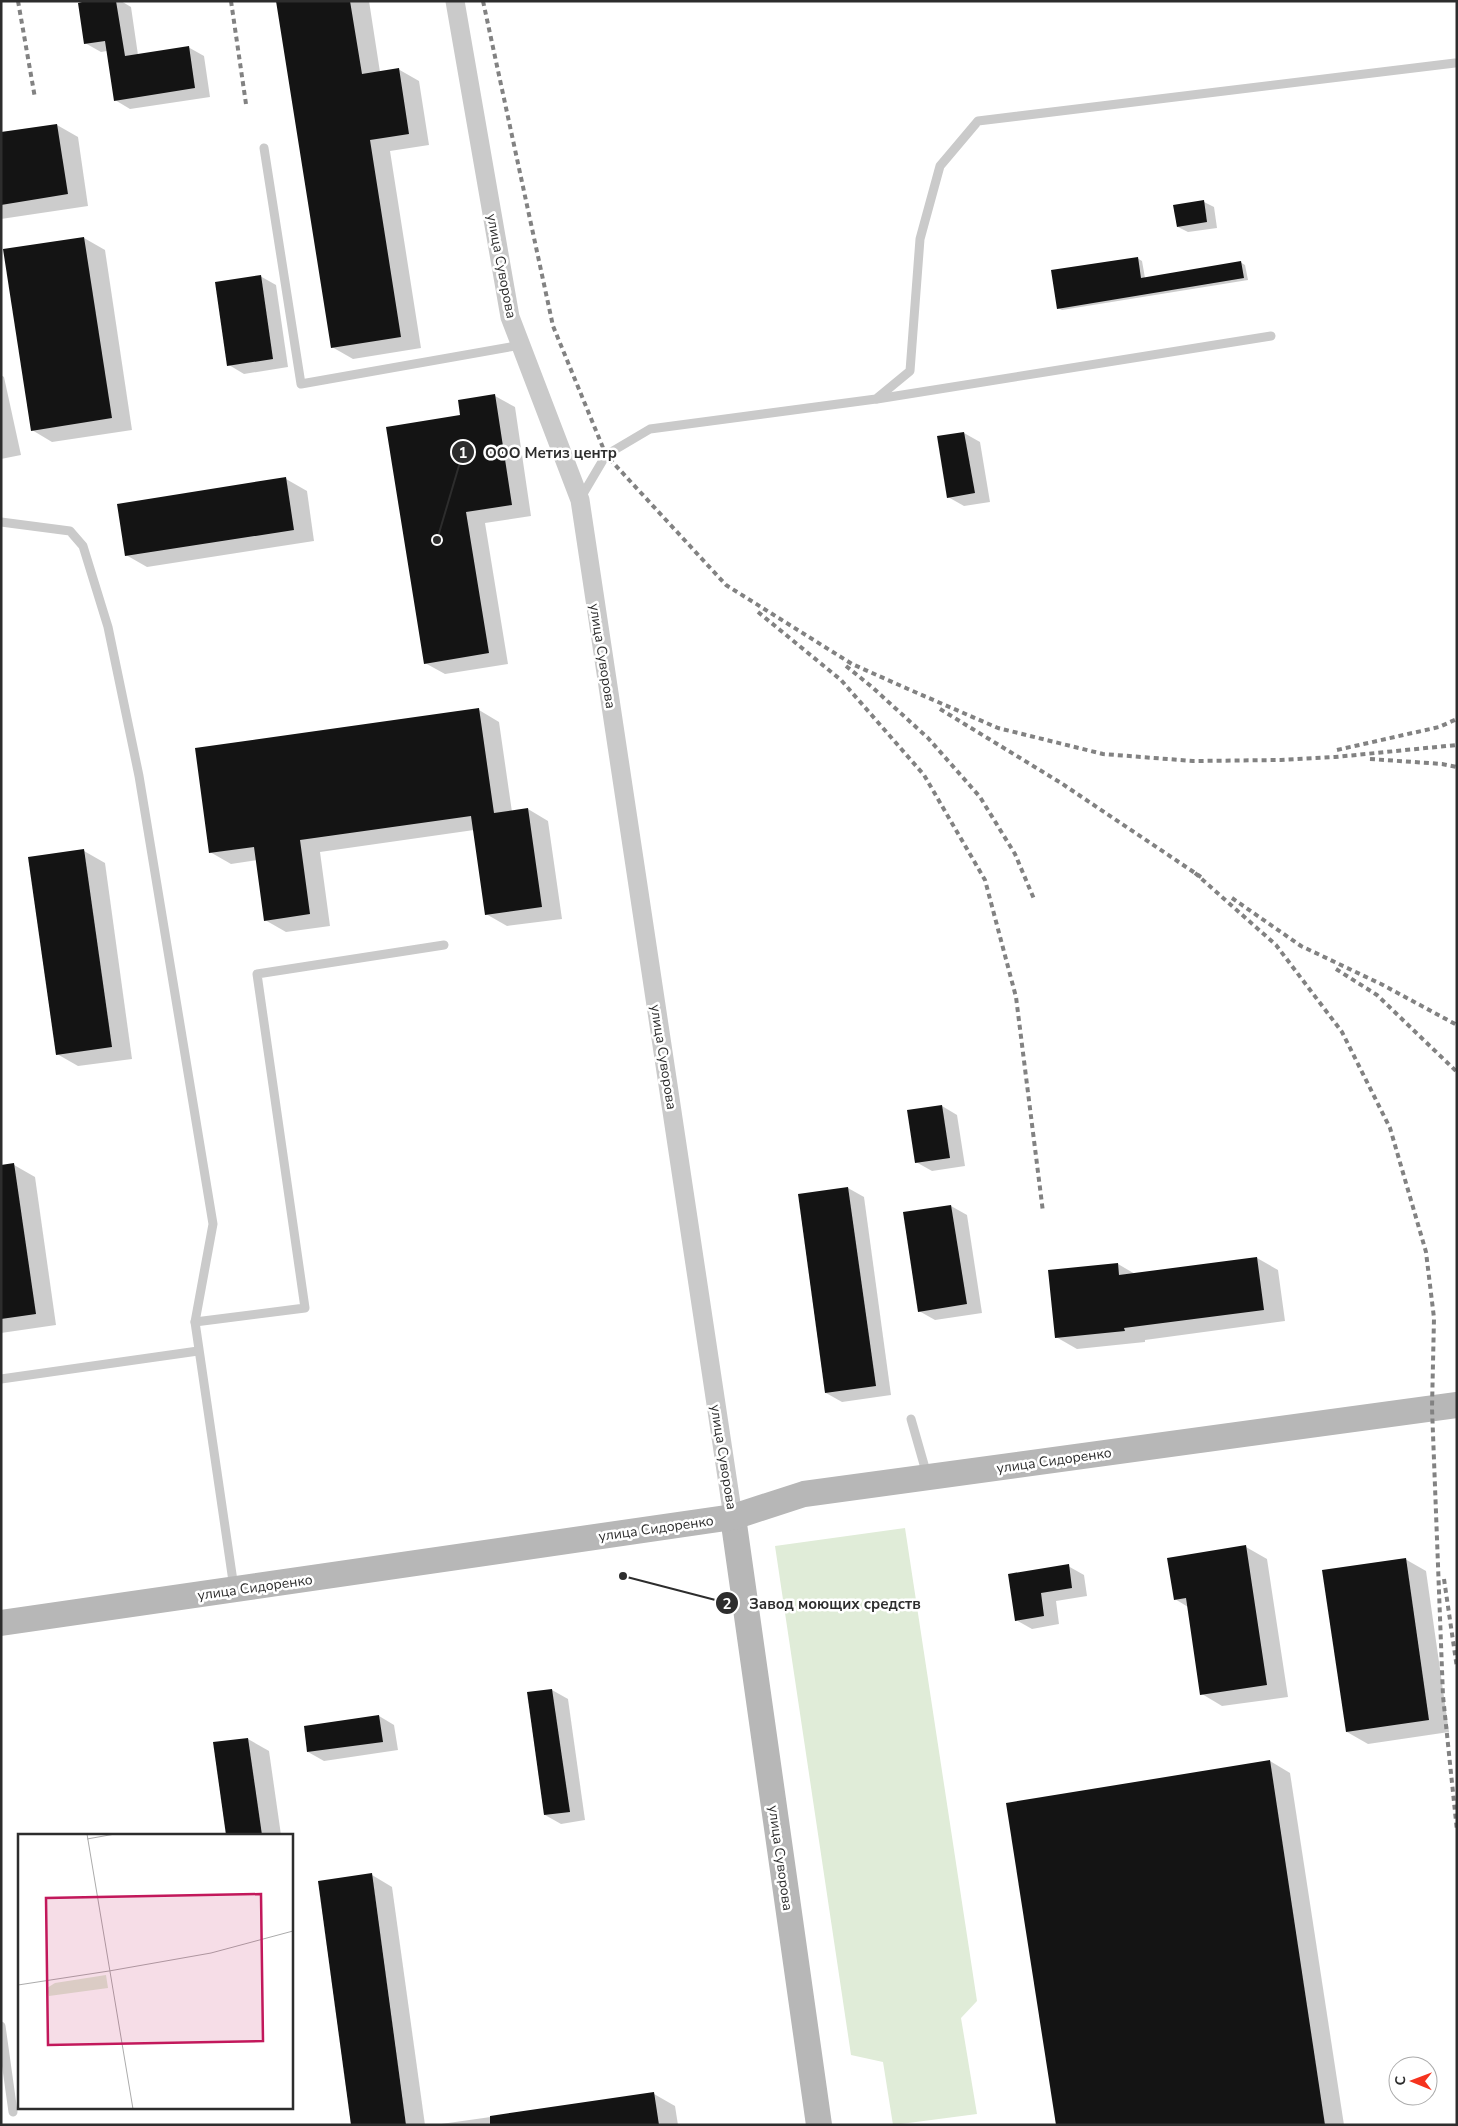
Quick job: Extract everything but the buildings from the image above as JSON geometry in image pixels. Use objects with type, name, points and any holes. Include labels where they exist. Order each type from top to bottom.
[{"type":"street","name":"улица Суворова","points":[[455,1],[510,317],[580,500],[733,1517],[819,2125]]},
{"type":"street","name":"улица Сидоренко","points":[[1,1623],[733,1517],[804,1494],[1457,1405]]},
{"type":"lane","points":[[876,399],[910,372],[922,230],[940,166],[978,121],[1455,63]]},
{"type":"lane","points":[[264,148],[301,384],[520,345]]},
{"type":"lane","points":[[580,500],[606,455],[650,429],[876,399],[1271,336]]},
{"type":"lane","points":[[1,522],[70,531],[83,546],[108,627],[139,776],[213,1224],[195,1322],[234,1590]]},
{"type":"lane","points":[[195,1322],[306,1308],[258,974],[444,945]]},
{"type":"lane","points":[[1,1379],[198,1351]]},
{"type":"lane","points":[[911,1419],[927,1478]]},
{"type":"lane","points":[[1,2026],[13,2112]]},
{"type":"green space","points":[[905,1528],[977,2001],[961,2018],[977,2114],[893,2125],[883,2062],[851,2055],[775,1546]]},
{"type":"railway","points":[[18,1],[35,98]]},
{"type":"railway","points":[[231,1],[246,104]]},
{"type":"railway","points":[[483,1],[553,326],[606,455],[726,585],[852,664],[998,728],[1103,754],[1193,761],[1281,760],[1335,757],[1457,745]]},
{"type":"railway","points":[[758,612],[841,680],[924,775],[985,880],[1016,997],[1043,1212]]},
{"type":"railway","points":[[846,666],[928,738],[980,797],[1015,854],[1034,899]]},
{"type":"railway","points":[[940,709],[1061,783],[1201,877]]},
{"type":"railway","points":[[1337,750],[1439,727],[1457,719]]},
{"type":"railway","points":[[1370,759],[1442,764],[1457,767]]},
{"type":"railway","points":[[1195,873],[1276,945],[1342,1032],[1390,1128],[1426,1252],[1434,1318],[1432,1408],[1443,1696],[1457,1831]]},
{"type":"railway","points":[[1232,898],[1301,946],[1381,984],[1457,1025]]},
{"type":"railway","points":[[1336,969],[1377,995],[1457,1072]]},
{"type":"railway","points":[[1444,1579],[1457,1668]]},
{"type":"place","name":"ООО Метиз центр","points":[[437,540]]},
{"type":"place","name":"Завод моющих средств","points":[[623,1576]]}]
